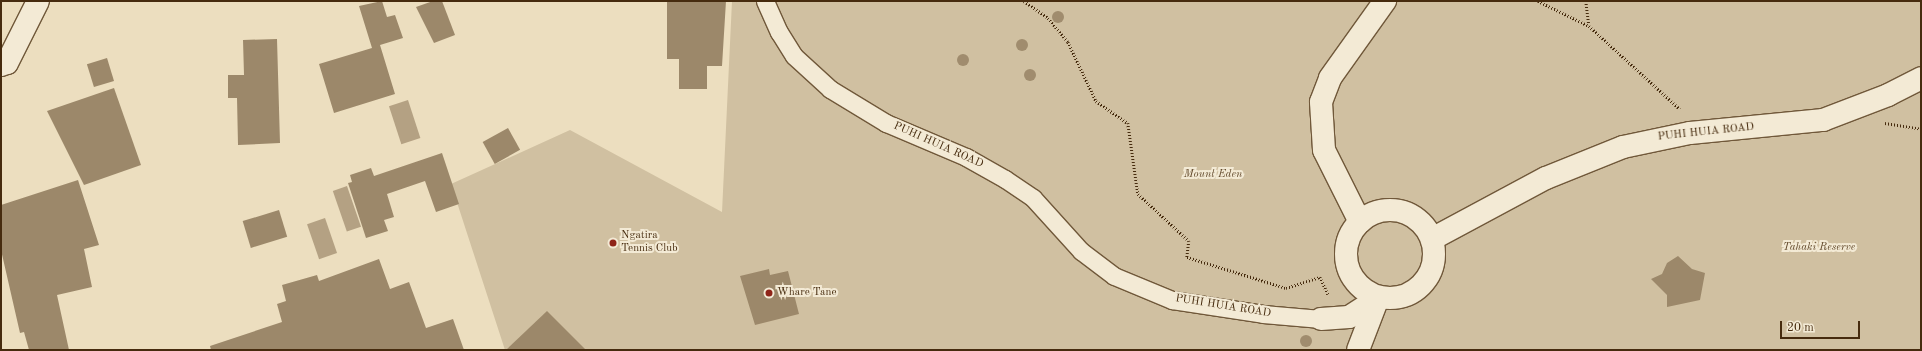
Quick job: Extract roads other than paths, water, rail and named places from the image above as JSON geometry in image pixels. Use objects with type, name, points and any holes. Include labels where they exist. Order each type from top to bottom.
[{"type":"street","points":[[1,65],[7,64],[38,1]]},
{"type":"street","name":"PUHI HUIA ROAD","points":[[766,1],[779,32],[794,56],[830,89],[886,123],[966,157],[1006,179],[1033,198],[1081,251],[1114,276],[1172,300],[1263,314],[1330,319]]},
{"type":"street","points":[[1360,222],[1324,150],[1321,102],[1330,78],[1385,1]]},
{"type":"street","name":"PUHI HUIA ROAD","points":[[1432,239],[1585,161],[1657,138],[1823,120],[1888,95],[1921,78]]},
{"type":"street","points":[[1330,319],[1378,298],[1404,296],[1424,284],[1433,266],[1432,239],[1417,219],[1401,211],[1378,212],[1360,222],[1349,238],[1346,260],[1356,282],[1378,298]]},
{"type":"street","points":[[1358,350],[1378,298]]},
{"type":"place","name":"Ngatira Tennis Club","points":[[613,243]]},
{"type":"place","name":"Whare Tane","points":[[769,293]]},
{"type":"park label","name":"Mount Eden","points":[[1213,175]]},
{"type":"park label","name":"Tahaki Reserve","points":[[1819,248]]}]
